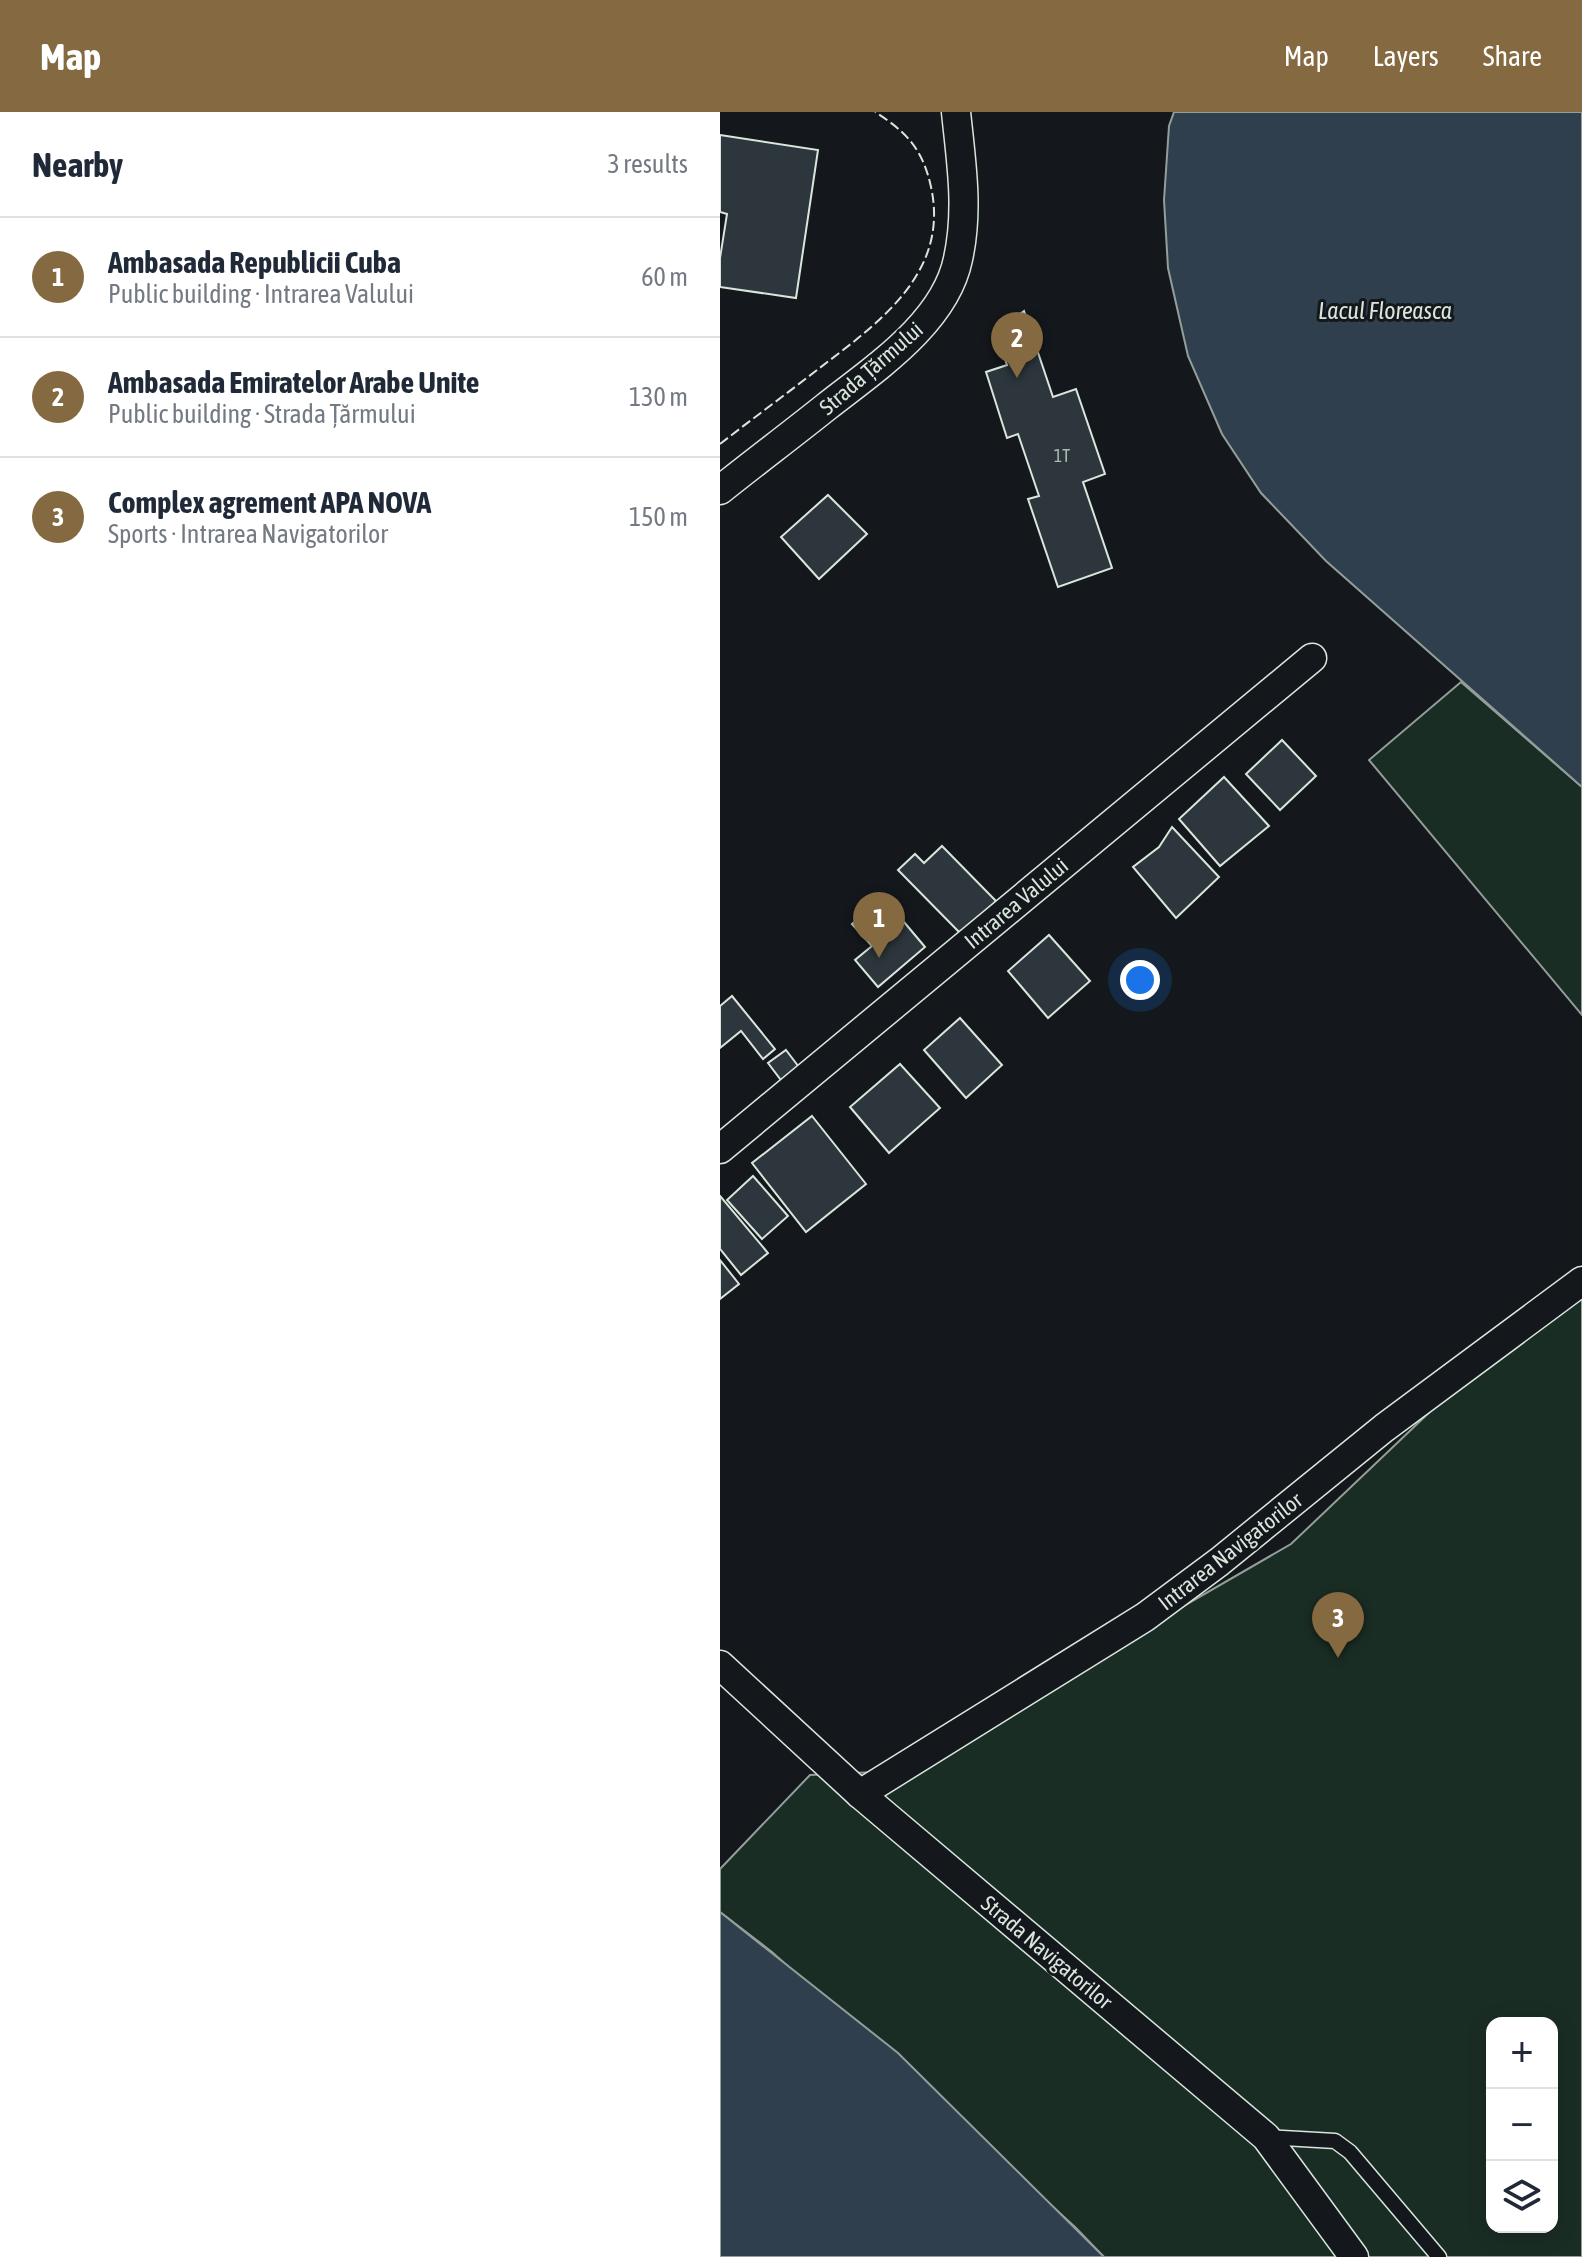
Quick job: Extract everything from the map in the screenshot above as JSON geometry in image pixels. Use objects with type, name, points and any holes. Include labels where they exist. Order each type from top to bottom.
[{"type":"street","name":"Strada Țărmului","points":[[720,490],[900,349],[927,319],[958,262],[965,192],[956,112]]},
{"type":"street","name":"Intrarea Valului","points":[[720,1149],[1312,658]]},
{"type":"street","name":"Intrarea Navigatorilor","points":[[860,1794],[1145,1617],[1219,1562],[1384,1428],[1582,1281]]},
{"type":"street","name":"Strada Navigatorilor","points":[[720,1665],[860,1794],[1266,2137],[1354,2257]]},
{"type":"lane","points":[[1266,2137],[1335,2141],[1350,2152],[1439,2257]]},
{"type":"green space","points":[[1461,682],[1582,787],[1582,1015],[1369,760]]},
{"type":"green space","points":[[1582,1267],[1582,2257],[1104,2257],[1075,2227],[772,1952],[720,1912],[720,1869],[810,1775],[898,1771],[1291,1544]]},
{"type":"water","name":"Lacul Floreasca","points":[[1174,112],[1582,112],[1582,787],[1326,561],[1261,493],[1222,434],[1188,356],[1168,268],[1164,200],[1169,126]]},
{"type":"water","points":[[720,1912],[898,2053],[1104,2257],[720,2257]]},
{"type":"building","points":[[720,135],[818,150],[796,298],[720,287],[720,258],[727,214],[720,212]]},
{"type":"building","points":[[1024,311],[1053,397],[1076,389],[1105,474],[1083,482],[1112,568],[1058,587],[1028,499],[1039,496],[1018,434],[1007,438],[986,372],[1007,365],[1002,350],[1005,331],[1014,318]]},
{"type":"building","points":[[828,495],[867,534],[819,579],[781,537]]},
{"type":"building","points":[[1282,740],[1316,776],[1280,810],[1246,774]]},
{"type":"building","points":[[1224,777],[1269,826],[1220,866],[1179,819]]},
{"type":"building","points":[[1172,827],[1219,877],[1176,918],[1133,867],[1159,847]]},
{"type":"building","points":[[942,846],[996,901],[962,935],[898,870],[915,854],[924,863]]},
{"type":"building","points":[[883,897],[925,947],[878,987],[855,960],[872,946],[852,924]]},
{"type":"building","points":[[1049,935],[1090,981],[1048,1018],[1008,971]]},
{"type":"building","points":[[732,996],[775,1049],[763,1059],[741,1031],[720,1048],[720,1006]]},
{"type":"building","points":[[960,1018],[1002,1065],[966,1098],[924,1050]]},
{"type":"building","points":[[786,1050],[805,1075],[787,1088],[768,1063]]},
{"type":"building","points":[[900,1064],[940,1108],[889,1153],[850,1107]]},
{"type":"building","points":[[812,1116],[866,1184],[806,1232],[752,1163]]},
{"type":"building","points":[[753,1176],[788,1216],[762,1239],[727,1200]]},
{"type":"building","points":[[720,1196],[768,1253],[741,1275],[720,1249]]},
{"type":"building","points":[[720,1260],[739,1284],[720,1299]]},
{"type":"fence","points":[[720,444],[863,334],[904,294],[919,271],[930,246],[934,218],[928,174],[912,143],[875,112]]},
{"type":"place","name":"Ambasada Emiratelor Arabe Unite","points":[[1017,378]]},
{"type":"place","name":"Ambasada Republicii Cuba","points":[[879,958]]},
{"type":"place","name":"Complex agrement APA NOVA","points":[[1338,1658]]}]
